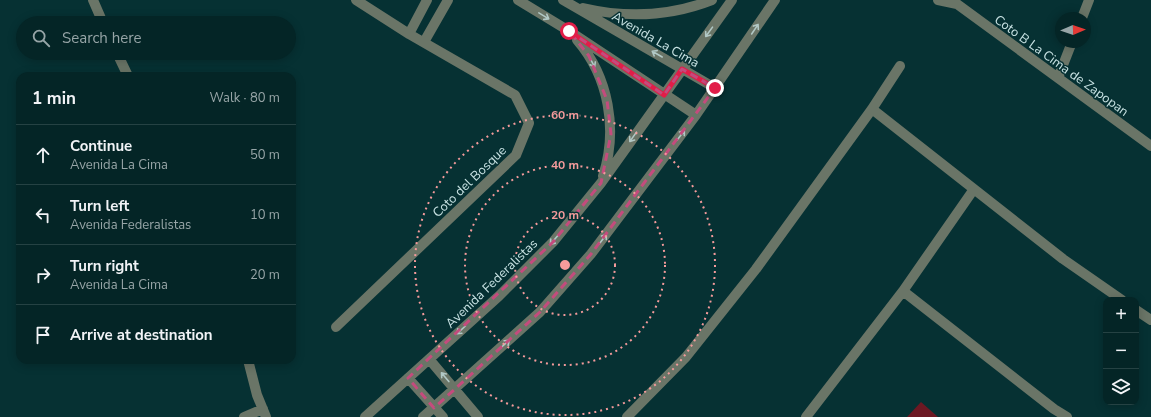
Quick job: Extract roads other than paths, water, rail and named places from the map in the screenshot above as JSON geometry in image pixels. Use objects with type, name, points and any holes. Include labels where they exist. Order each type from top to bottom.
[{"type":"street","points":[[93,0],[100,16]]},
{"type":"street","name":"Coto del Bosque","points":[[336,327],[516,155],[528,123],[515,95],[409,34],[356,0]]},
{"type":"street","points":[[424,42],[448,0]]},
{"type":"street","points":[[518,0],[569,31],[696,115]]},
{"type":"street","points":[[567,3],[617,14],[639,14],[683,9],[712,0]]},
{"type":"street","name":"Avenida Federalistas","points":[[365,417],[499,296],[553,242],[601,183],[732,0]]},
{"type":"street","points":[[424,417],[540,312],[591,254],[696,115],[775,0]]},
{"type":"street","name":"Coto B La Cima de Zapopan","points":[[939,0],[956,2],[1151,146]]},
{"type":"street","points":[[1084,12],[1089,0]]},
{"type":"street","name":"Avenida La Cima","points":[[567,3],[715,88]]},
{"type":"street","points":[[409,34],[425,4],[438,16]]},
{"type":"street","points":[[569,31],[589,56],[607,100],[610,117],[610,139],[606,167],[601,183]]},
{"type":"street","points":[[1058,78],[1070,48]]},
{"type":"street","points":[[120,60],[126,72]]},
{"type":"street","points":[[627,417],[686,357],[756,269],[872,109],[900,66]]},
{"type":"street","points":[[872,109],[1063,259],[1118,297]]},
{"type":"street","points":[[806,417],[903,291],[974,189]]},
{"type":"street","points":[[903,291],[1054,409],[1067,417]]},
{"type":"street","points":[[1139,312],[1151,320]]},
{"type":"street","points":[[429,358],[478,417]]},
{"type":"street","points":[[244,417],[265,413],[257,395],[249,364]]},
{"type":"street","points":[[408,378],[443,417]]}]
